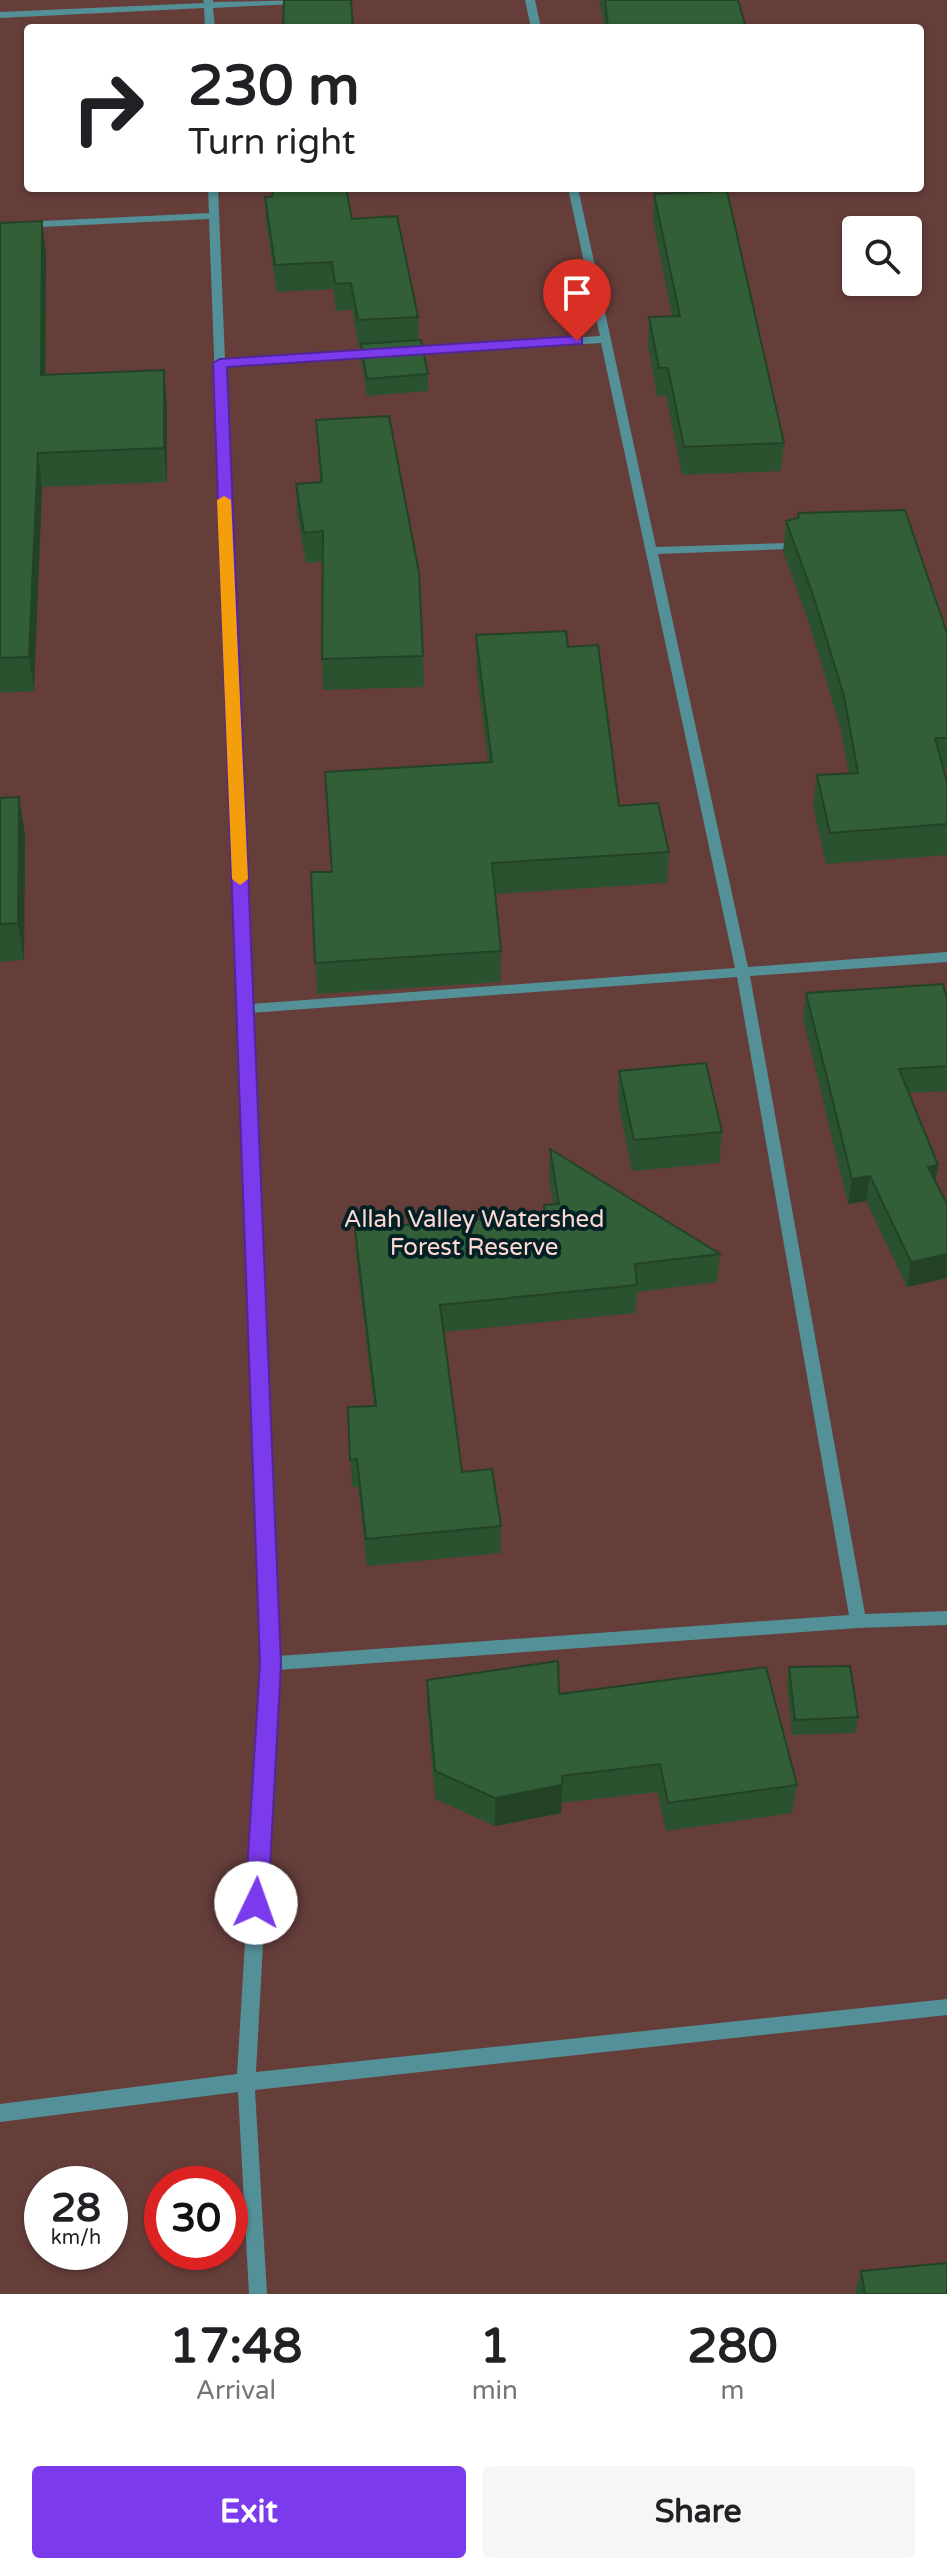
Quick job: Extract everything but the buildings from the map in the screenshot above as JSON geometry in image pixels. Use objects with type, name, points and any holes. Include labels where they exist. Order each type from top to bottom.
[{"type":"street","points":[[0,15],[208,2],[313,0]]},
{"type":"street","points":[[530,0],[535,24]]},
{"type":"street","points":[[208,2],[210,24]]},
{"type":"street","points":[[213,192],[270,1664],[246,2082],[258,2294]]},
{"type":"street","points":[[574,192],[743,975],[858,1621]]},
{"type":"street","points":[[0,226],[214,216]]},
{"type":"street","points":[[220,363],[607,339]]},
{"type":"street","points":[[652,551],[788,546]]},
{"type":"street","points":[[246,1009],[743,975],[947,957]]},
{"type":"street","points":[[270,1664],[858,1621],[947,1618]]},
{"type":"street","points":[[0,2113],[246,2082],[947,2007]]},
{"type":"green space","name":"Allah Valley Watershed Forest Reserve","points":[[0,0],[947,0],[947,2294],[0,2294]]},
{"type":"slow traffic","points":[[224,500],[240,879]]},
{"type":"route","points":[[256,1903],[270,1664],[220,363],[577,341]]}]
